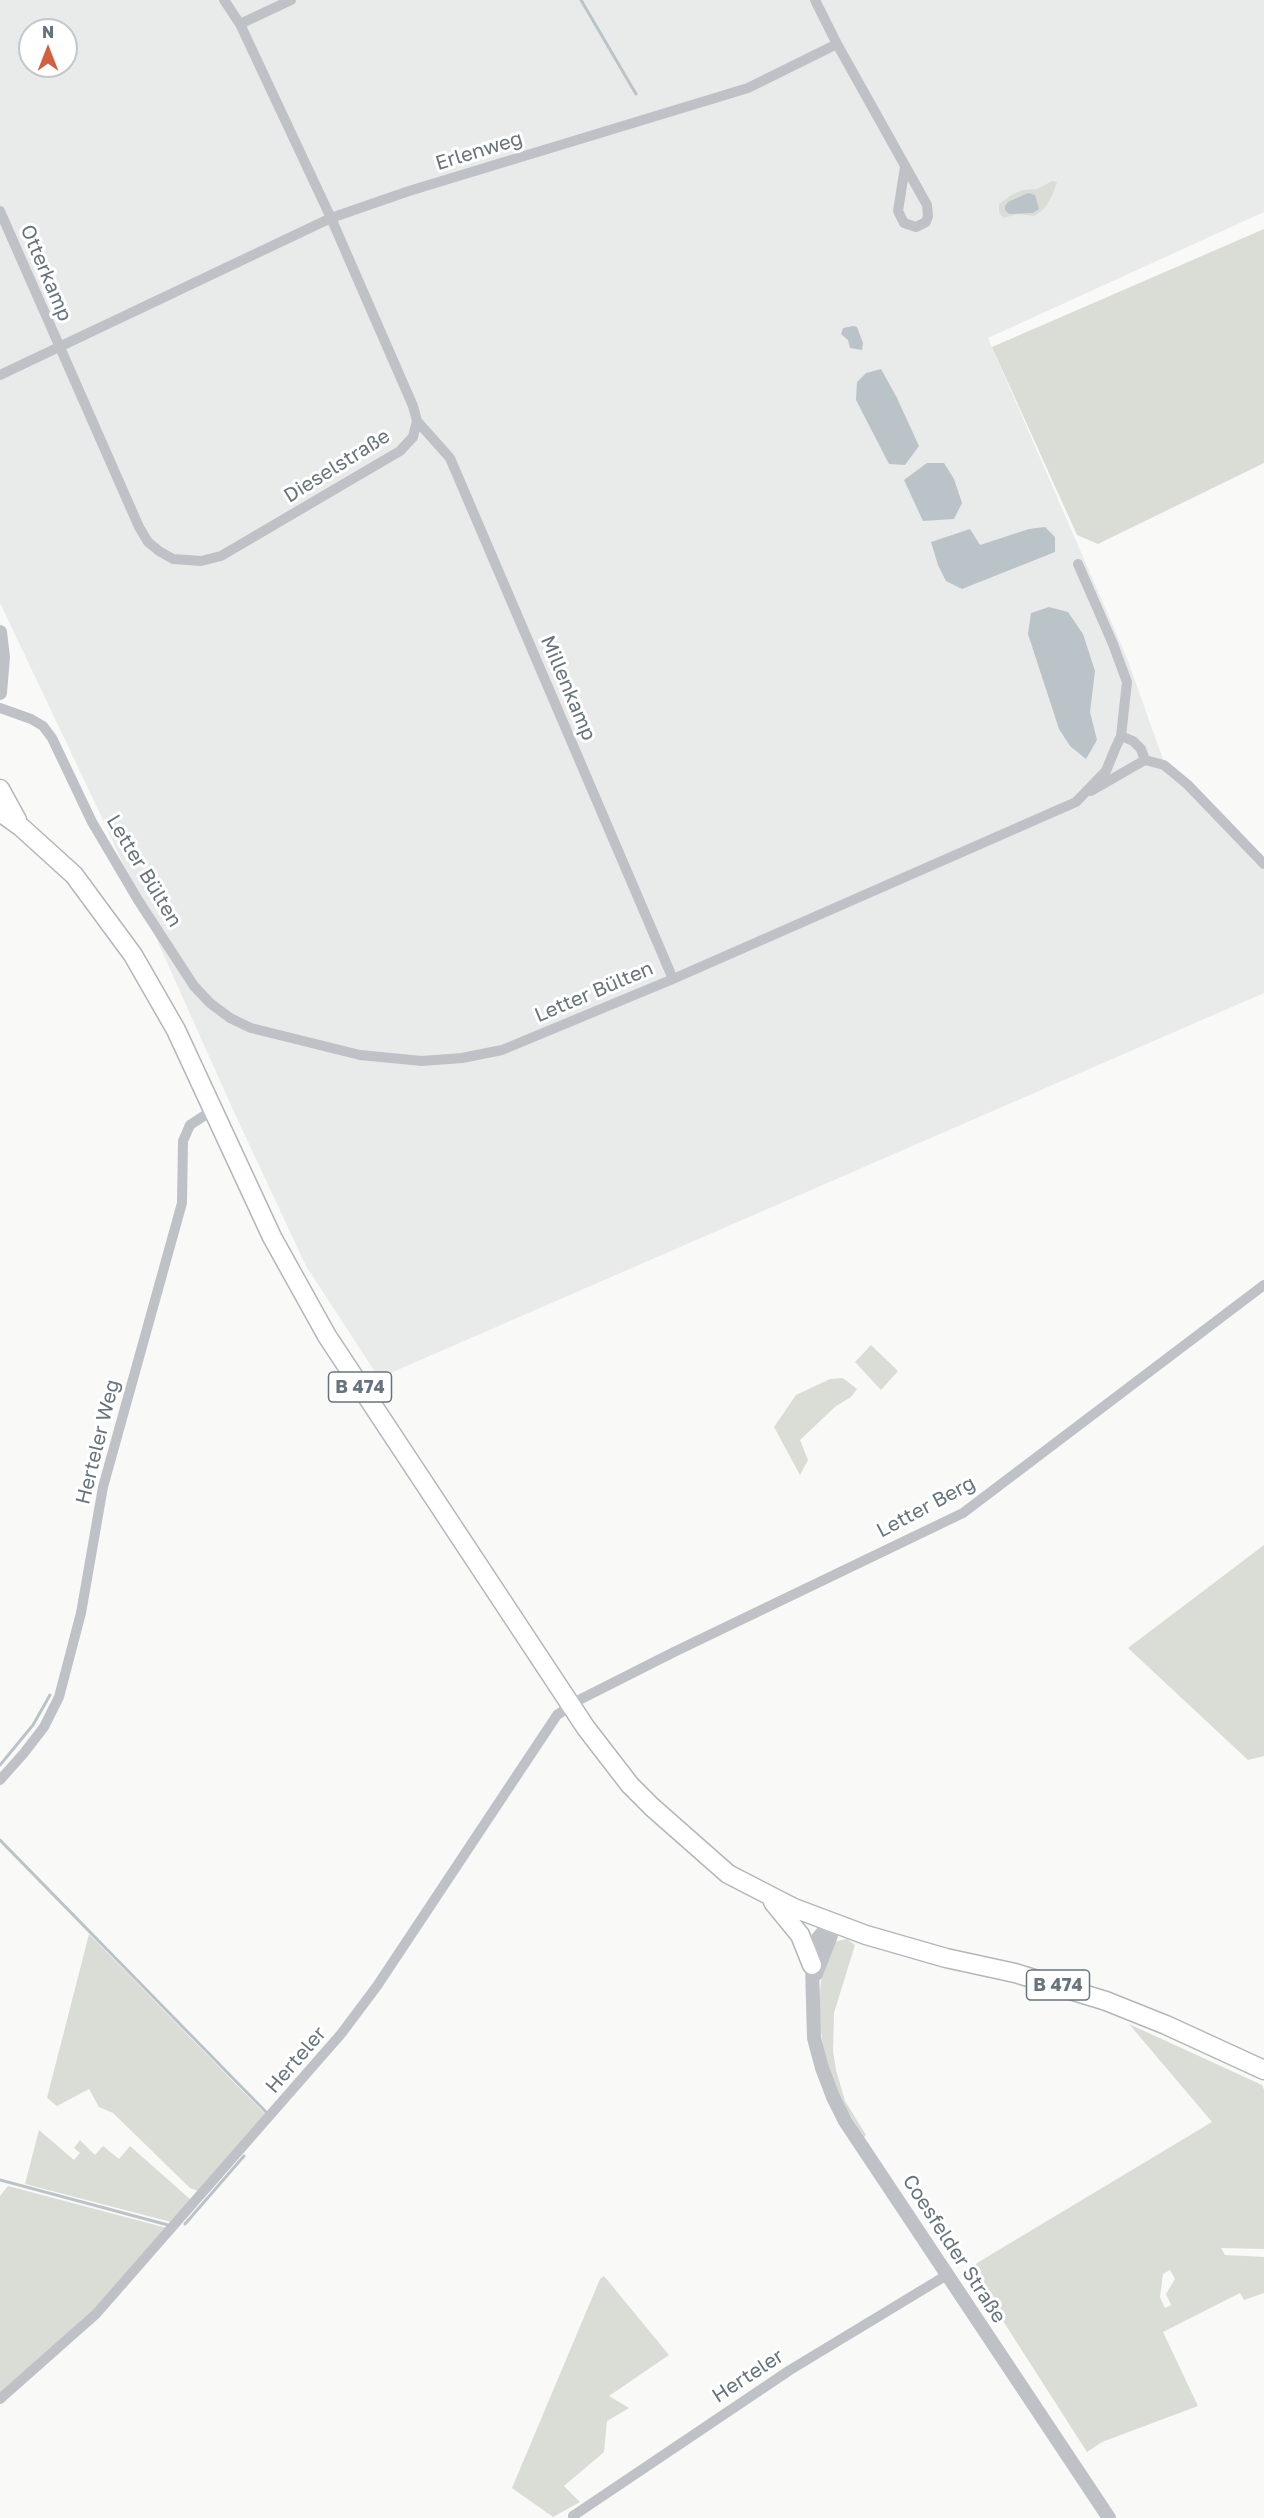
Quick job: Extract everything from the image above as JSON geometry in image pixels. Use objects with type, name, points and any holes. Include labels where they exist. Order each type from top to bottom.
[{"type":"main road","points":[[0,789],[21,827]]},
{"type":"main road","name":"B 474","points":[[0,812],[21,827],[74,876],[121,936],[155,990],[272,1237],[327,1336],[571,1706],[602,1750],[652,1807],[728,1874],[765,1894],[835,1925],[946,1958],[1015,1973],[1106,2001],[1166,2025],[1264,2070]]},
{"type":"main road","points":[[765,1894],[800,1935],[812,1965]]},
{"type":"street","points":[[224,0],[240,24],[331,218],[413,406],[417,421]]},
{"type":"street","points":[[240,24],[291,0]]},
{"type":"street","points":[[815,0],[929,211],[926,222],[916,227],[904,223],[898,212],[905,167]]},
{"type":"street","name":"Erlenweg","points":[[331,218],[409,190],[748,88],[837,44]]},
{"type":"street","name":"Otterkamp","points":[[0,211],[59,348]]},
{"type":"street","points":[[0,375],[331,218]]},
{"type":"street","name":"Dieselstraße","points":[[59,348],[139,527],[148,542],[173,559],[201,561],[221,556],[400,451],[413,437],[417,421]]},
{"type":"street","name":"Millenkamp","points":[[417,421],[450,458],[673,979]]},
{"type":"street","name":"Letter Bülten","points":[[0,708],[31,719],[43,726],[52,738],[92,822],[138,900],[194,986],[223,1013],[250,1028],[360,1055],[422,1061],[462,1058],[502,1050],[673,979],[1076,802],[1106,771],[1120,736],[1127,682],[1078,564]]},
{"type":"street","points":[[0,632],[3,657],[0,693]]},
{"type":"street","points":[[1120,736],[1133,741],[1141,750],[1145,760]]},
{"type":"street","points":[[1083,795],[1145,760],[1164,765],[1188,784],[1264,864]]},
{"type":"street","name":"Herteler Weg","points":[[0,1780],[24,1754],[44,1727],[59,1697],[81,1613],[103,1487],[182,1203],[183,1141],[190,1125],[213,1110]]},
{"type":"street","name":"Letter Berg","points":[[571,1706],[674,1652],[963,1513],[1264,1285]]},
{"type":"street","name":"Herteler","points":[[0,2399],[96,2314],[342,2034],[377,1986],[548,1727],[557,1715],[571,1706]]},
{"type":"street","name":"Coesfelder Straße","points":[[835,1925],[824,1931],[818,1938],[812,1965],[814,2038],[830,2090],[845,2121],[1108,2518]]},
{"type":"street","name":"Coesfelder Straße","points":[[812,1984],[835,1925]]},
{"type":"street","name":"Herteler","points":[[573,2516],[800,2364],[947,2275]]},
{"type":"shaded area","points":[[0,0],[1264,0],[1264,212],[988,338],[1127,658],[1166,768],[1264,870],[1264,993],[379,1378],[306,1266],[105,824],[0,603]]},
{"type":"shaded area","points":[[1052,181],[1057,182],[1052,196],[1044,209],[1034,216],[1018,214],[1003,218],[999,212],[999,204],[1013,194],[1023,190],[1037,189]]},
{"type":"shaded area","points":[[1028,193],[1035,195],[1039,209],[1033,213],[1009,214],[1005,210],[1008,202]]},
{"type":"shaded area","points":[[1264,229],[1264,463],[1098,544],[1077,535],[992,347]]},
{"type":"shaded area","points":[[857,327],[863,343],[862,350],[850,348],[848,340],[841,334],[843,328]]},
{"type":"shaded area","points":[[881,369],[919,446],[905,465],[889,464],[856,400],[857,382],[866,373]]},
{"type":"shaded area","points":[[927,463],[944,463],[954,479],[962,503],[954,519],[923,521],[904,480]]},
{"type":"shaded area","points":[[1045,527],[1055,537],[1055,552],[962,589],[946,581],[931,542],[970,529],[980,545],[1029,529]]},
{"type":"shaded area","points":[[1049,607],[1068,612],[1083,634],[1095,671],[1090,712],[1097,740],[1086,759],[1070,746],[1059,729],[1028,634],[1031,613]]},
{"type":"shaded area","points":[[871,1345],[898,1371],[881,1390],[855,1362]]},
{"type":"shaded area","points":[[843,1378],[857,1389],[851,1397],[836,1406],[800,1440],[808,1460],[800,1475],[774,1427],[796,1395],[830,1379]]},
{"type":"shaded area","points":[[1264,1545],[1264,1756],[1248,1760],[1128,1648]]},
{"type":"shaded area","points":[[89,1934],[265,2114],[198,2191],[190,2188],[113,2113],[99,2107],[89,2089],[57,2106],[47,2098]]},
{"type":"shaded area","points":[[847,1939],[855,1945],[834,2013],[833,2051],[845,2101],[866,2135],[864,2137],[840,2099],[825,2059],[818,2012],[822,1971],[832,1945],[837,1941]]},
{"type":"shaded area","points":[[1129,2024],[1262,2085],[1264,2090],[1264,2249],[1221,2248],[1225,2255],[1264,2257],[1264,2293],[1244,2300],[1240,2293],[1163,2332],[1198,2406],[1102,2442],[1087,2452],[971,2271],[977,2263],[1212,2122]],"holes":[[[1170,2270],[1175,2279],[1166,2294],[1171,2305],[1165,2308],[1160,2297],[1163,2274]]]},
{"type":"shaded area","points":[[39,2130],[74,2160],[80,2153],[74,2148],[80,2140],[95,2155],[103,2146],[119,2159],[130,2146],[191,2200],[171,2222],[25,2184]]},
{"type":"shaded area","points":[[8,2186],[167,2228],[95,2310],[0,2394],[0,2196]]},
{"type":"shaded area","points":[[604,2276],[669,2355],[609,2396],[629,2408],[607,2421],[604,2452],[564,2486],[580,2502],[553,2517],[512,2488],[600,2279]]},
{"type":"waterway","points":[[581,0],[636,94]]},
{"type":"waterway","points":[[0,1765],[33,1725],[50,1695]]},
{"type":"waterway","points":[[0,1840],[266,2112]]},
{"type":"waterway","points":[[185,2224],[244,2156]]},
{"type":"waterway","points":[[0,2180],[168,2225]]}]
